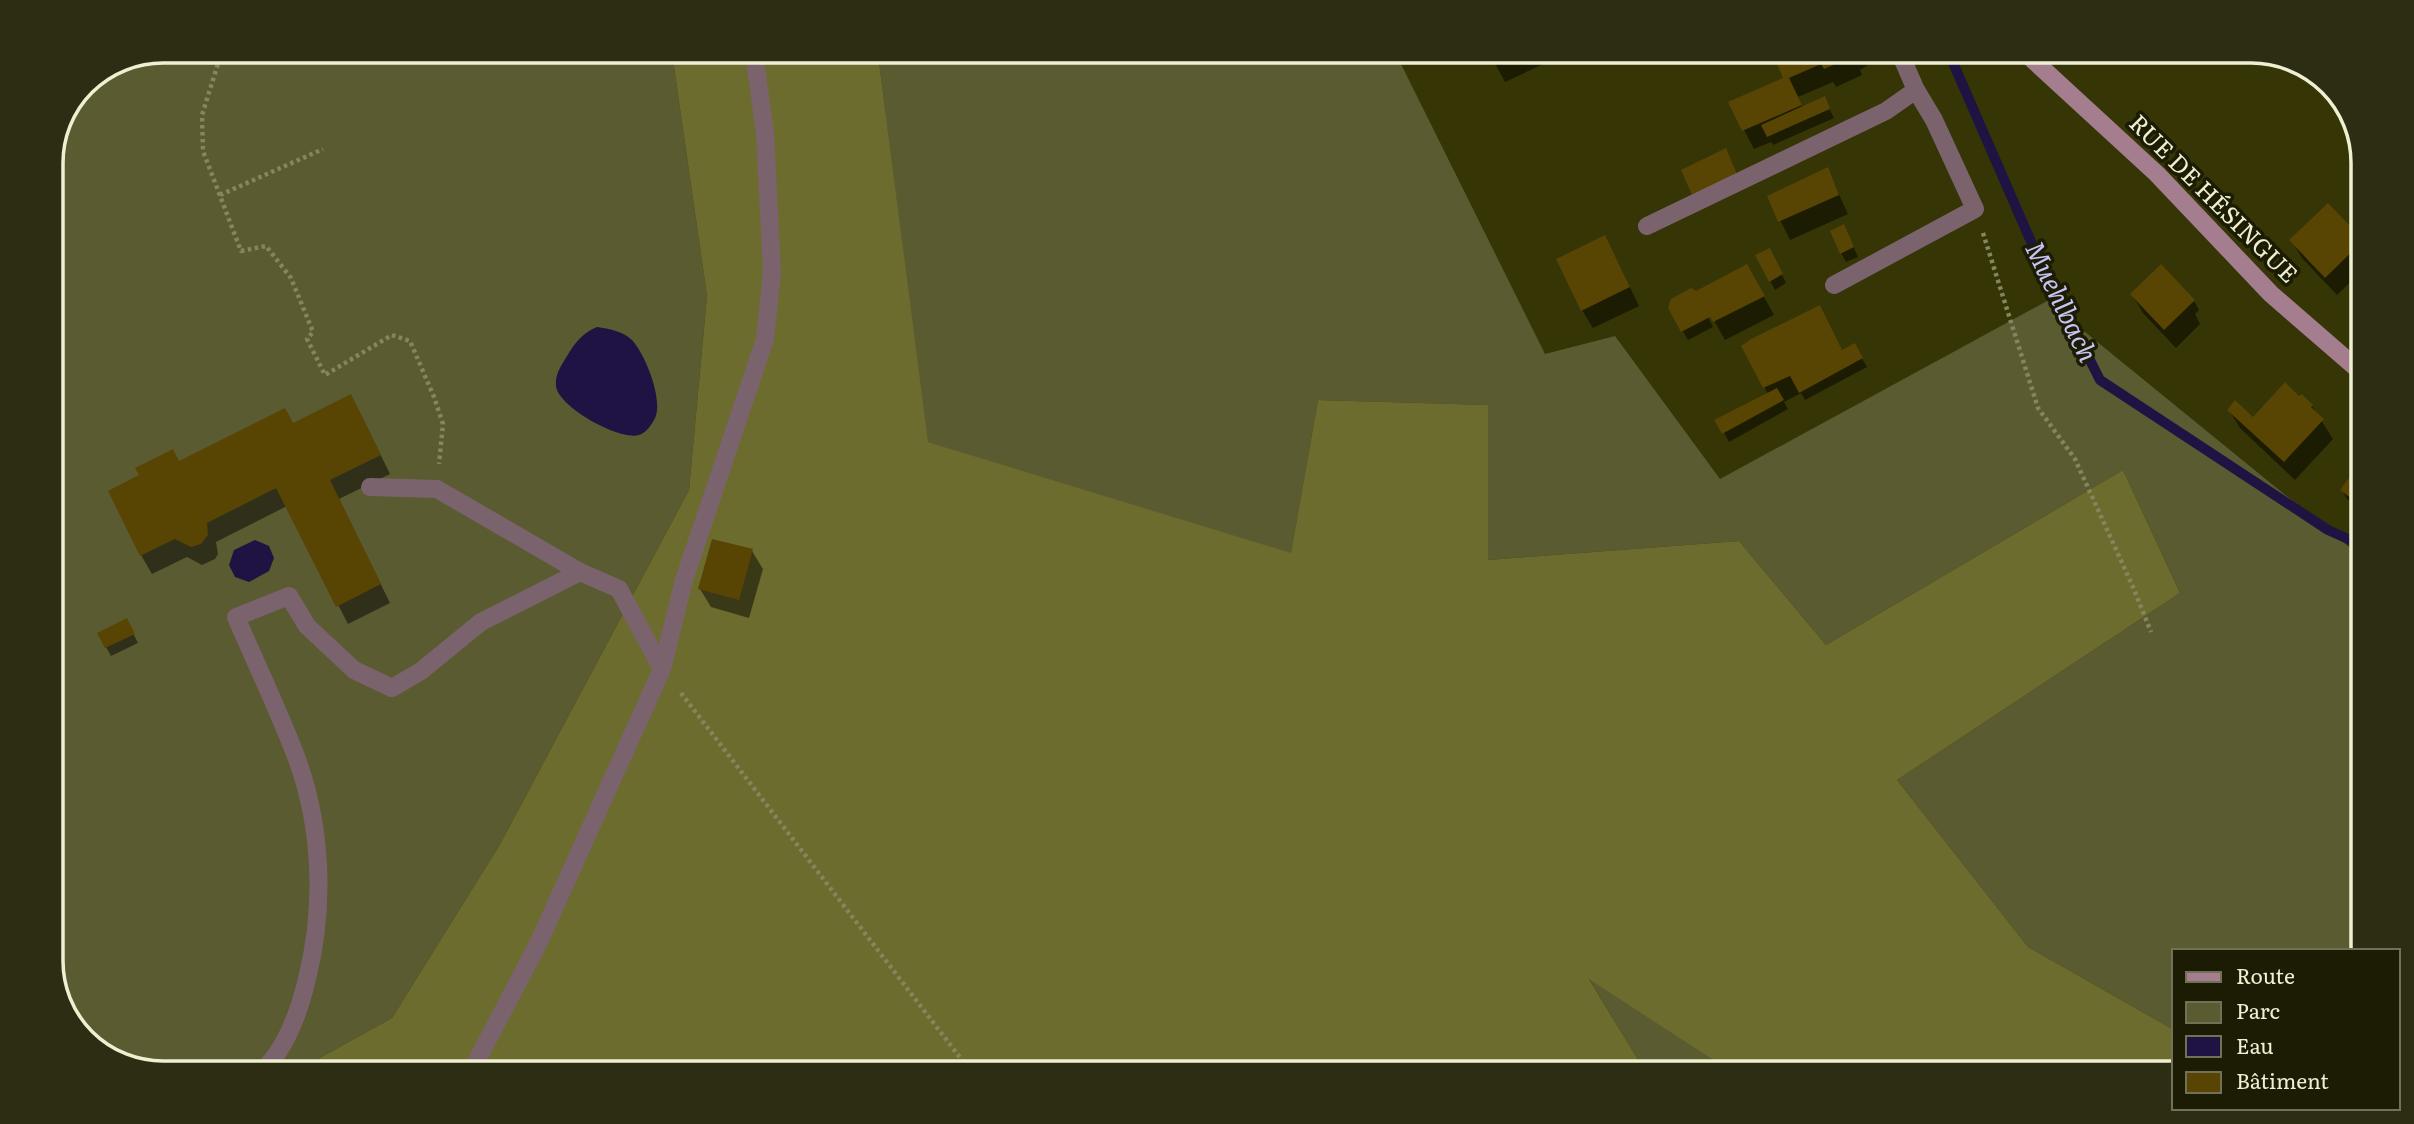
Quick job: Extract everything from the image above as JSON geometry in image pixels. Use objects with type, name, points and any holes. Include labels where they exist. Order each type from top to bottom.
[{"type":"street","name":"RUE DE HÉSINGUE","points":[[2036,63],[2157,174],[2281,302],[2351,363]]},
{"type":"lane","points":[[477,1061],[538,944],[662,668],[684,580],[765,339],[772,273],[765,133],[755,63]]},
{"type":"lane","points":[[1834,285],[1975,209],[1904,63]]},
{"type":"lane","points":[[1647,226],[1867,122],[1916,90]]},
{"type":"lane","points":[[370,487],[437,489],[580,572],[619,589],[662,668]]},
{"type":"lane","points":[[271,1061],[293,1024],[310,969],[317,927],[319,862],[309,801],[297,760],[236,617],[289,596],[307,626],[354,670],[392,688],[421,671],[481,622],[580,572]]},
{"type":"path","points":[[218,63],[202,115],[204,151],[241,251],[265,246],[291,278],[313,332],[307,340],[325,375],[392,335],[410,341],[443,424],[437,489]]},
{"type":"path","points":[[220,195],[323,149]]},
{"type":"path","points":[[1975,209],[2038,408],[2075,459],[2151,632]]},
{"type":"path","points":[[662,668],[963,1061]]},
{"type":"green space","points":[[673,63],[707,296],[689,490],[499,846],[392,1018],[314,1061],[163,1061],[143,1059],[113,1048],[92,1032],[80,1017],[68,993],[63,968],[63,156],[66,137],[80,107],[92,92],[107,80],[143,65]]},
{"type":"green space","points":[[879,63],[1400,63],[1545,354],[1615,336],[1720,479],[2047,301],[2351,548],[2351,949],[2172,949],[2172,1029],[2028,947],[1897,780],[2180,593],[2123,470],[1826,645],[1739,541],[1488,560],[1488,405],[1318,400],[1291,554],[927,442]]},
{"type":"green space","points":[[1588,977],[1715,1061],[1639,1061]]},
{"type":"shaded area","points":[[673,63],[879,63],[928,442],[1291,553],[1318,400],[1488,405],[1488,560],[1739,541],[1826,645],[2123,470],[2180,593],[1897,780],[2028,947],[2172,1029],[2172,1061],[1715,1061],[1589,979],[1639,1061],[314,1061],[392,1018],[499,846],[689,490],[707,296]]},
{"type":"water","points":[[597,327],[616,331],[632,340],[648,367],[655,390],[657,412],[642,434],[630,435],[605,428],[578,412],[559,394],[556,386],[557,374],[579,339]]},
{"type":"water","points":[[255,540],[269,546],[274,558],[269,571],[249,582],[235,577],[229,565],[234,550]]},
{"type":"building","points":[[1777,63],[1838,63],[1824,69],[1821,64],[1789,78],[1802,105],[1742,131],[1728,102],[1783,78]]},
{"type":"building","points":[[1825,96],[1830,109],[1767,137],[1761,125]]},
{"type":"building","points":[[1726,148],[1737,174],[1692,195],[1681,170]]},
{"type":"building","points":[[1828,167],[1839,195],[1778,222],[1767,196]]},
{"type":"building","points":[[2328,203],[2351,227],[2351,253],[2325,278],[2289,240]]},
{"type":"building","points":[[1844,224],[1854,247],[1840,254],[1830,231]]},
{"type":"building","points":[[1605,235],[1630,287],[1581,311],[1556,259]]},
{"type":"building","points":[[1770,248],[1783,274],[1769,282],[1755,255]]},
{"type":"building","points":[[1747,264],[1765,296],[1713,322],[1710,317],[1681,332],[1668,308],[1671,299],[1691,288],[1696,291]]},
{"type":"building","points":[[2161,264],[2195,300],[2164,330],[2130,294]]},
{"type":"building","points":[[1820,305],[1842,350],[1855,343],[1863,358],[1799,393],[1790,376],[1763,388],[1741,346]]},
{"type":"building","points":[[2285,382],[2299,396],[2302,394],[2324,419],[2284,462],[2227,410],[2235,400],[2253,417]]},
{"type":"building","points":[[1777,388],[1784,400],[1722,434],[1714,420]]},
{"type":"building","points":[[351,394],[381,455],[330,480],[381,584],[336,607],[276,488],[207,523],[208,535],[201,544],[191,547],[175,539],[140,556],[108,491],[139,475],[135,468],[173,449],[179,461],[285,408],[293,423]]},
{"type":"building","points":[[2351,475],[2351,498],[2340,490]]},
{"type":"building","points":[[712,539],[753,549],[739,600],[698,589]]},
{"type":"building","points":[[127,618],[135,634],[105,648],[97,633]]},
{"type":"waterway","name":"Muehlbach","points":[[1953,63],[2036,253],[2100,380],[2328,530],[2351,540]]}]
